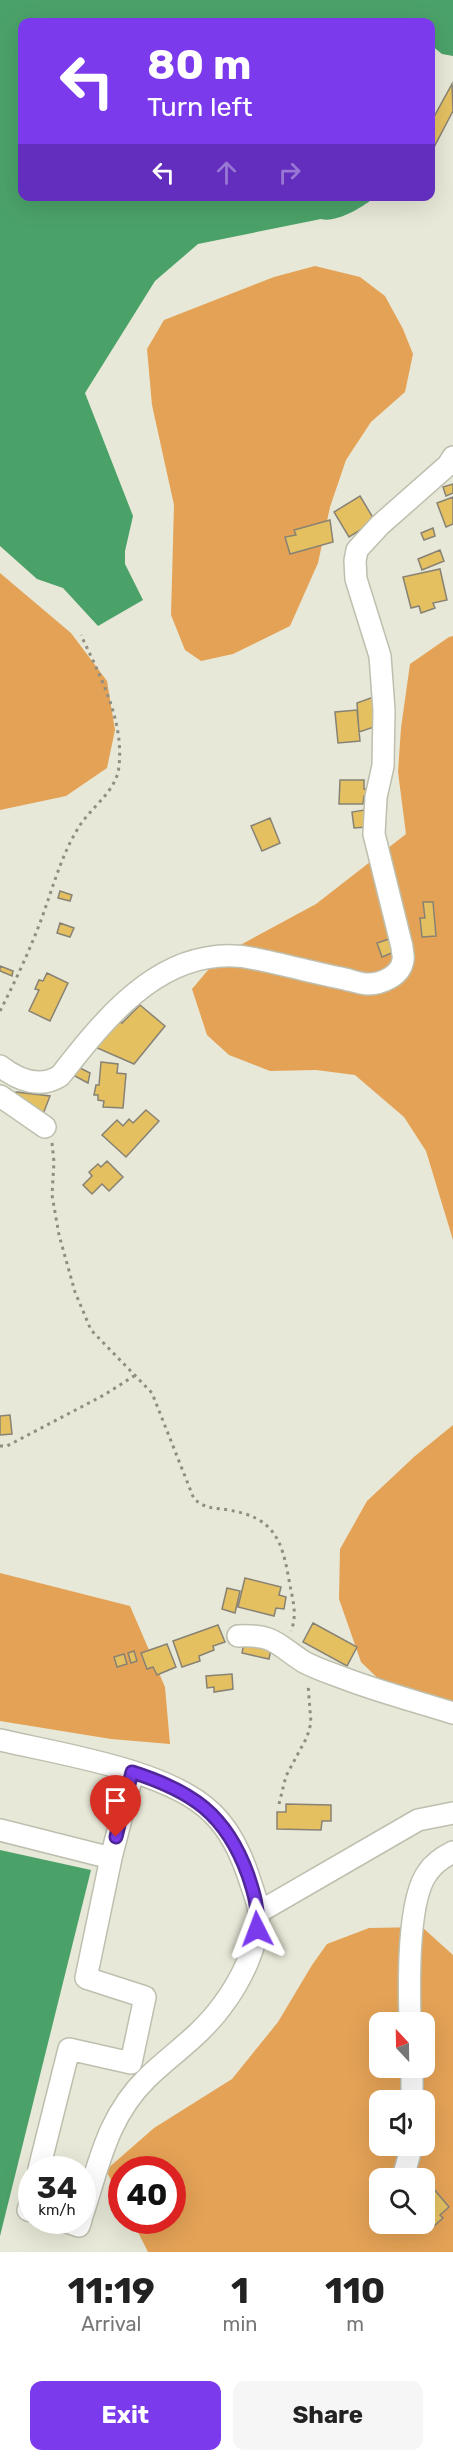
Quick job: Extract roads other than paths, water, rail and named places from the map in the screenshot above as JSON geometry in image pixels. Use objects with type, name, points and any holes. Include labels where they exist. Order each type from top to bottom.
[{"type":"street","points":[[0,1066],[25,1079],[42,1084],[51,1081],[60,1076],[102,1025],[136,992],[169,971],[204,958],[231,956],[255,958],[309,973],[368,984],[387,979],[398,972],[403,960],[402,947],[374,834],[376,797],[383,766],[384,710],[380,656],[356,579],[355,561],[357,550],[380,525],[448,465],[453,456]]},
{"type":"street","points":[[0,1096],[45,1127]]},
{"type":"street","points":[[238,1636],[254,1635],[266,1638],[285,1646],[308,1664],[385,1693],[453,1713]]},
{"type":"street","points":[[0,1740],[132,1772],[159,1780],[186,1794],[213,1814],[240,1852],[259,1912],[250,1955],[222,2007],[178,2052],[147,2078],[129,2099],[113,2122],[96,2171]]},
{"type":"street","points":[[131,2063],[145,1997],[86,1978],[132,1772]]},
{"type":"street","points":[[259,1912],[418,1820],[453,1813]]},
{"type":"street","points":[[0,1830],[111,1858]]},
{"type":"street","points":[[410,2012],[408,1976],[416,1901],[426,1873],[440,1859],[453,1852]]},
{"type":"street","points":[[42,2156],[69,2049],[131,2063],[147,2078]]}]
